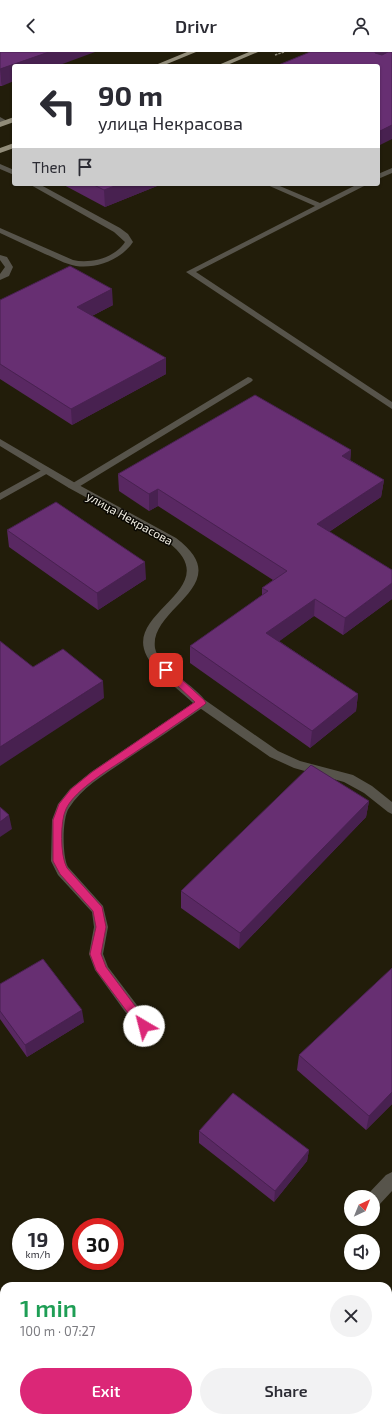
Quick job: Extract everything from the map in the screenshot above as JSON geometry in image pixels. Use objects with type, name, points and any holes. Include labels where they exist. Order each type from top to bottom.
[{"type":"main road","points":[[161,64],[193,52]]},
{"type":"main road","points":[[224,64],[255,52]]},
{"type":"main road","points":[[2,122],[12,120]]},
{"type":"main road","points":[[0,151],[12,146]]},
{"type":"street","points":[[0,166],[12,173]]},
{"type":"street","points":[[380,176],[392,170]]},
{"type":"street","points":[[0,230],[70,262],[82,264],[106,259],[126,249],[129,242],[117,230],[37,186]]},
{"type":"street","points":[[274,186],[321,206]]},
{"type":"street","points":[[360,186],[190,272],[392,406]]},
{"type":"street","points":[[0,257],[4,259],[9,267],[6,274],[0,278]]},
{"type":"street","points":[[73,486],[248,380]]},
{"type":"street","name":"улица Некрасова","points":[[0,442],[73,486],[172,540],[186,551],[193,564],[192,578],[183,593],[157,622],[150,633],[149,648],[154,659],[201,703],[258,743],[285,760],[311,769],[341,776],[356,782],[392,809]]},
{"type":"street","points":[[0,497],[47,470]]},
{"type":"street","points":[[144,1026],[102,970],[96,954],[101,927],[98,910],[63,871],[58,861],[58,820],[62,807],[74,792],[95,775],[201,703]]},
{"type":"street","points":[[380,1193],[392,1180]]},
{"type":"building","points":[[0,52],[49,52],[12,64],[0,69]]},
{"type":"building","points":[[310,52],[375,52],[382,55],[392,52],[392,125],[380,131],[380,64],[281,64]]},
{"type":"building","points":[[96,186],[115,186],[104,190]]},
{"type":"building","points":[[70,266],[112,289],[77,307],[166,358],[71,409],[0,364],[0,300]]},
{"type":"building","points":[[255,395],[351,450],[342,456],[384,480],[317,524],[392,570],[392,583],[345,618],[315,599],[266,633],[358,694],[312,731],[190,646],[268,591],[262,588],[287,571],[158,489],[149,494],[118,474]]},
{"type":"building","points":[[56,502],[145,562],[97,593],[7,530]]},
{"type":"building","points":[[0,641],[33,667],[63,649],[103,681],[0,747]]},
{"type":"building","points":[[311,765],[369,801],[240,933],[181,891]]},
{"type":"building","points":[[0,807],[9,815],[0,822]]},
{"type":"building","points":[[43,959],[82,1010],[25,1045],[0,1011],[0,984]]},
{"type":"building","points":[[392,968],[392,1092],[369,1116],[299,1055]]},
{"type":"building","points":[[233,1093],[309,1150],[275,1191],[199,1131]]},
{"type":"route","points":[[144,1026],[102,970],[96,954],[101,927],[98,910],[63,871],[58,861],[58,820],[62,807],[74,792],[95,775],[201,703],[166,670]]}]
